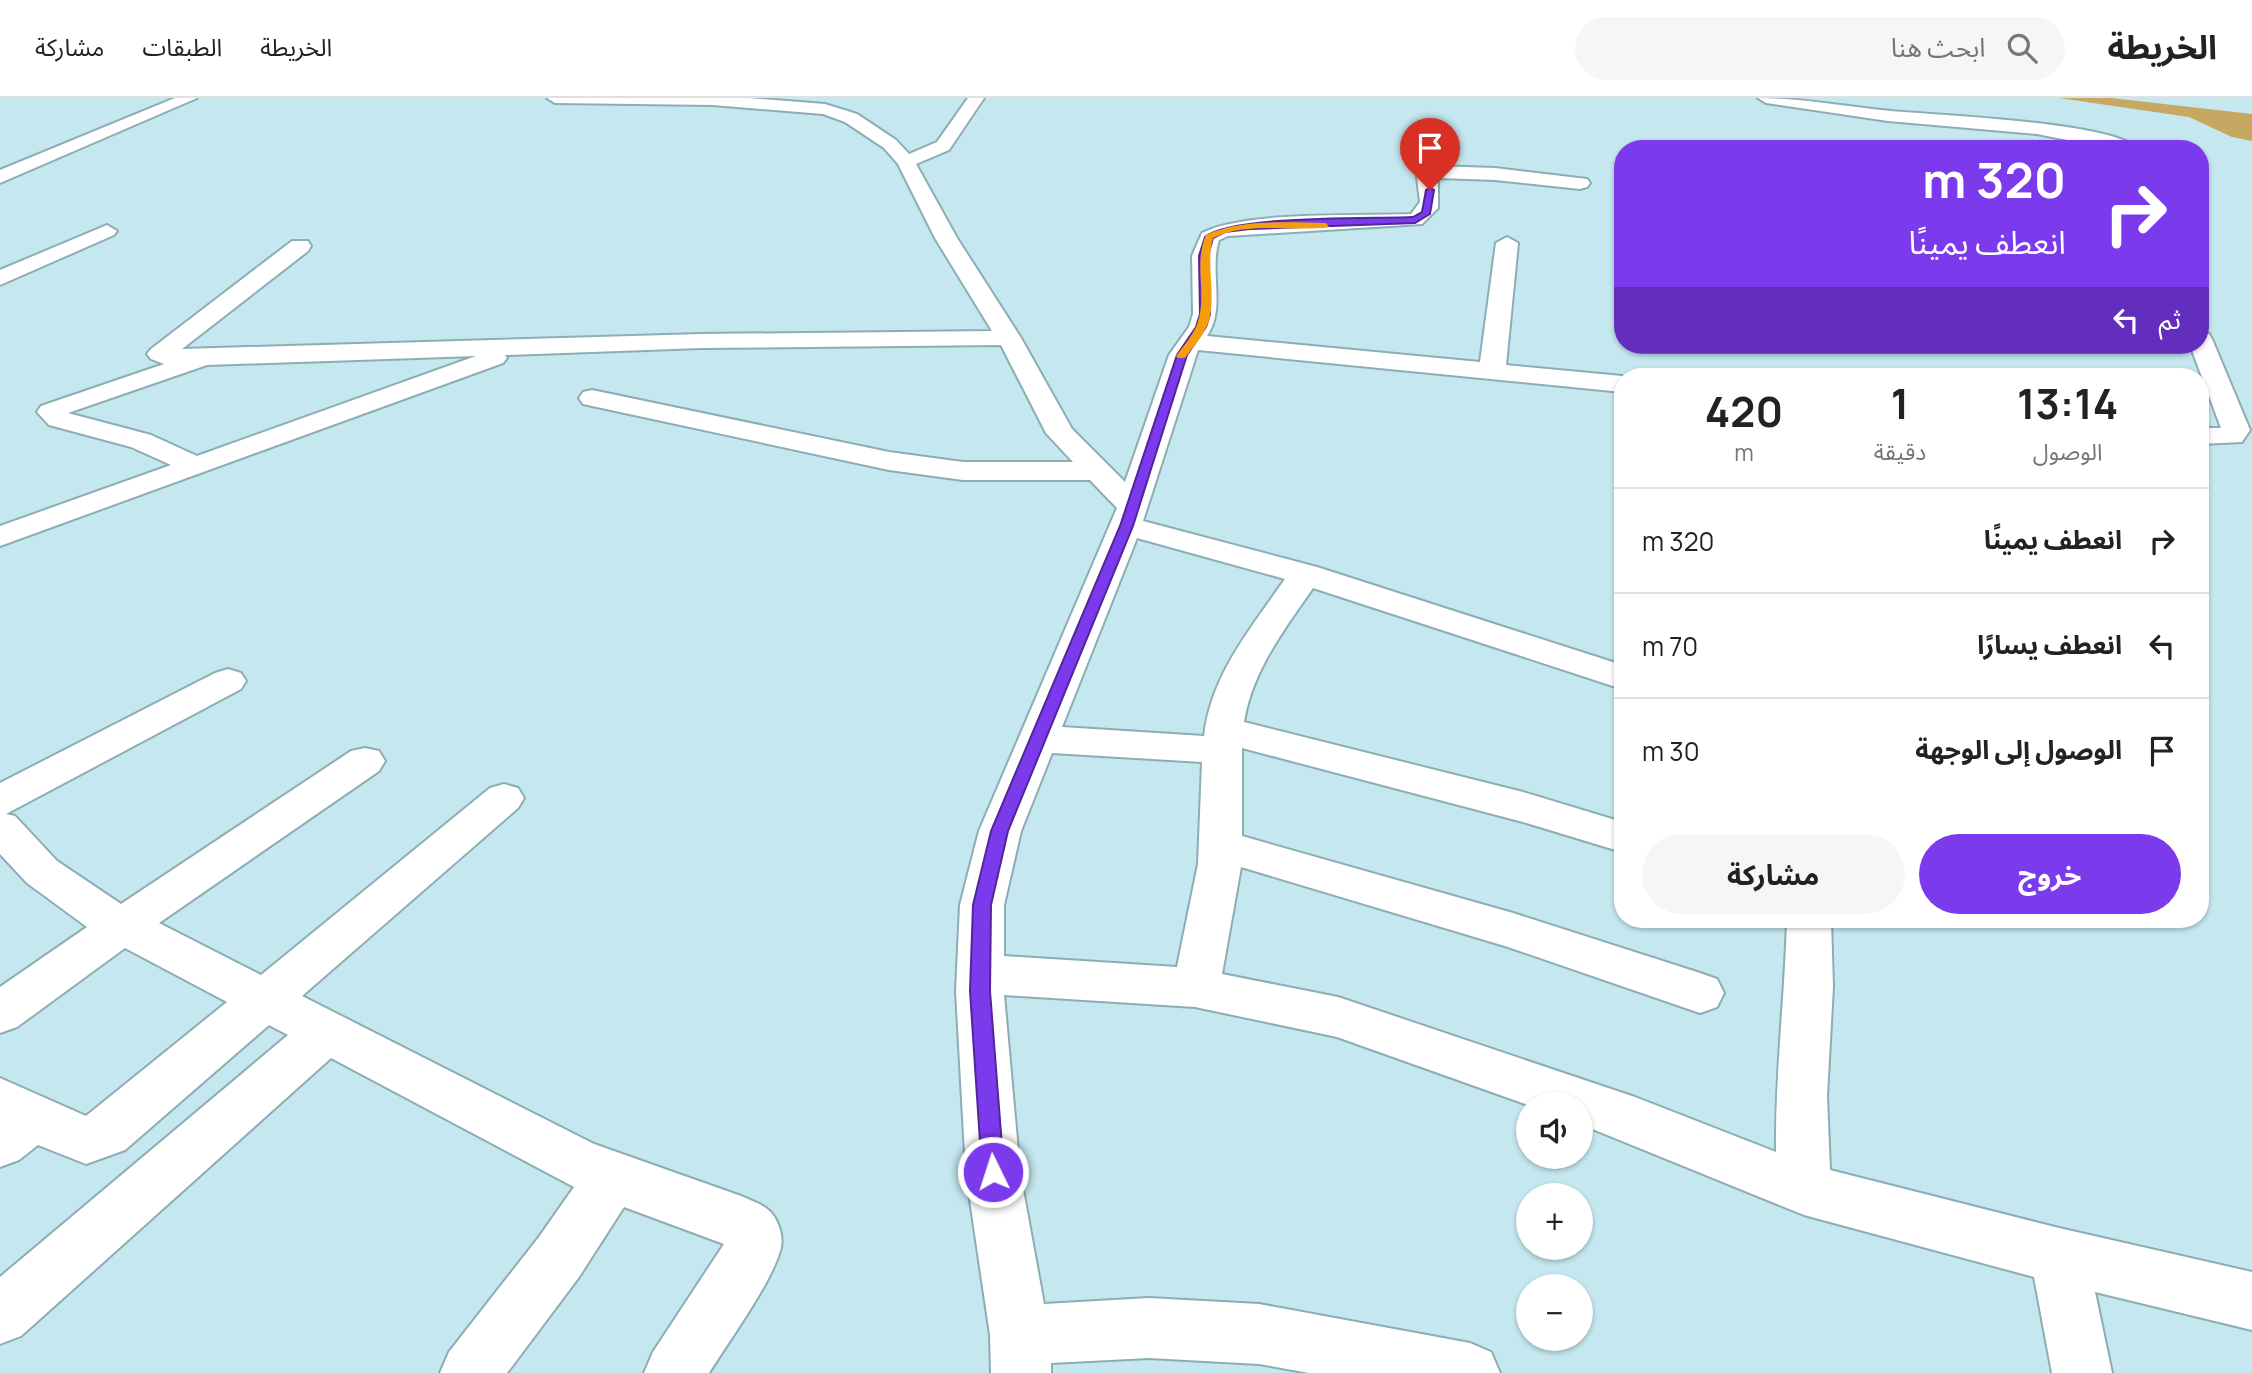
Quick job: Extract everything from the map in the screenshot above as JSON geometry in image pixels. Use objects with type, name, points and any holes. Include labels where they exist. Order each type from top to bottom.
[{"type":"street","points":[[0,177],[189,98]]},
{"type":"street","points":[[555,98],[712,100],[825,109],[851,118],[890,145],[906,162],[946,238],[1009,338],[1060,433],[1096,471],[1130,517],[1190,540],[1305,574],[1614,675]]},
{"type":"street","points":[[906,162],[943,146],[976,98]]},
{"type":"street","points":[[1766,98],[1907,118],[2037,129],[2103,140]]},
{"type":"street","points":[[1470,1373],[1259,1334],[1149,1328],[1021,1354],[993,1172],[981,974],[982,905],[1000,831],[1085,620],[1130,517],[1182,355],[1192,342],[1205,314],[1203,256],[1209,237],[1250,227],[1415,220],[1426,214],[1429,206],[1427,174],[1434,172],[1495,174],[1580,184]]},
{"type":"street","points":[[0,278],[107,231]]},
{"type":"street","points":[[1492,372],[1507,243]]},
{"type":"street","points":[[300,246],[160,354],[167,357],[212,357],[526,346],[1009,338]]},
{"type":"street","points":[[1192,342],[1614,383]]},
{"type":"street","points":[[0,537],[526,346]]},
{"type":"street","points":[[2206,354],[2236,430],[2232,436],[2209,436]]},
{"type":"street","points":[[198,467],[141,441],[58,419],[51,412],[70,403],[212,357]]},
{"type":"street","points":[[592,398],[889,461],[963,471],[1096,471]]},
{"type":"street","points":[[1195,988],[1215,904],[1221,846],[1224,740],[1238,675],[1305,574]]},
{"type":"street","points":[[0,801],[228,681]]},
{"type":"street","points":[[1039,739],[1224,740],[1504,799],[1614,834]]},
{"type":"street","points":[[0,1013],[122,925],[365,761]]},
{"type":"street","points":[[11,1121],[86,1140],[98,1138],[503,798]]},
{"type":"street","points":[[0,827],[42,872],[122,925],[612,1178],[741,1223],[753,1233],[753,1249],[674,1373]]},
{"type":"street","points":[[1221,846],[1513,931],[1700,993]]},
{"type":"street","points":[[1804,1189],[1801,1096],[1809,987],[1809,928]]},
{"type":"street","points":[[981,974],[1195,988],[1338,1017],[1635,1120],[1804,1189],[2059,1256],[2252,1301]]},
{"type":"street","points":[[0,1315],[326,1032]]},
{"type":"street","points":[[470,1373],[559,1257],[612,1178]]},
{"type":"street","points":[[2059,1256],[2082,1373]]},
{"type":"shaded area","points":[[2059,98],[2111,98],[2252,114],[2252,141],[2232,137],[2189,117]]},
{"type":"slow traffic","points":[[1182,356],[1201,327],[1205,314],[1203,256],[1209,237],[1223,230],[1250,227],[1326,225]]},
{"type":"route","points":[[993,1172],[980,991],[982,905],[1000,831],[1126,526],[1182,355],[1201,327],[1205,314],[1203,256],[1209,237],[1223,230],[1250,227],[1415,220],[1426,214],[1430,190]]}]
